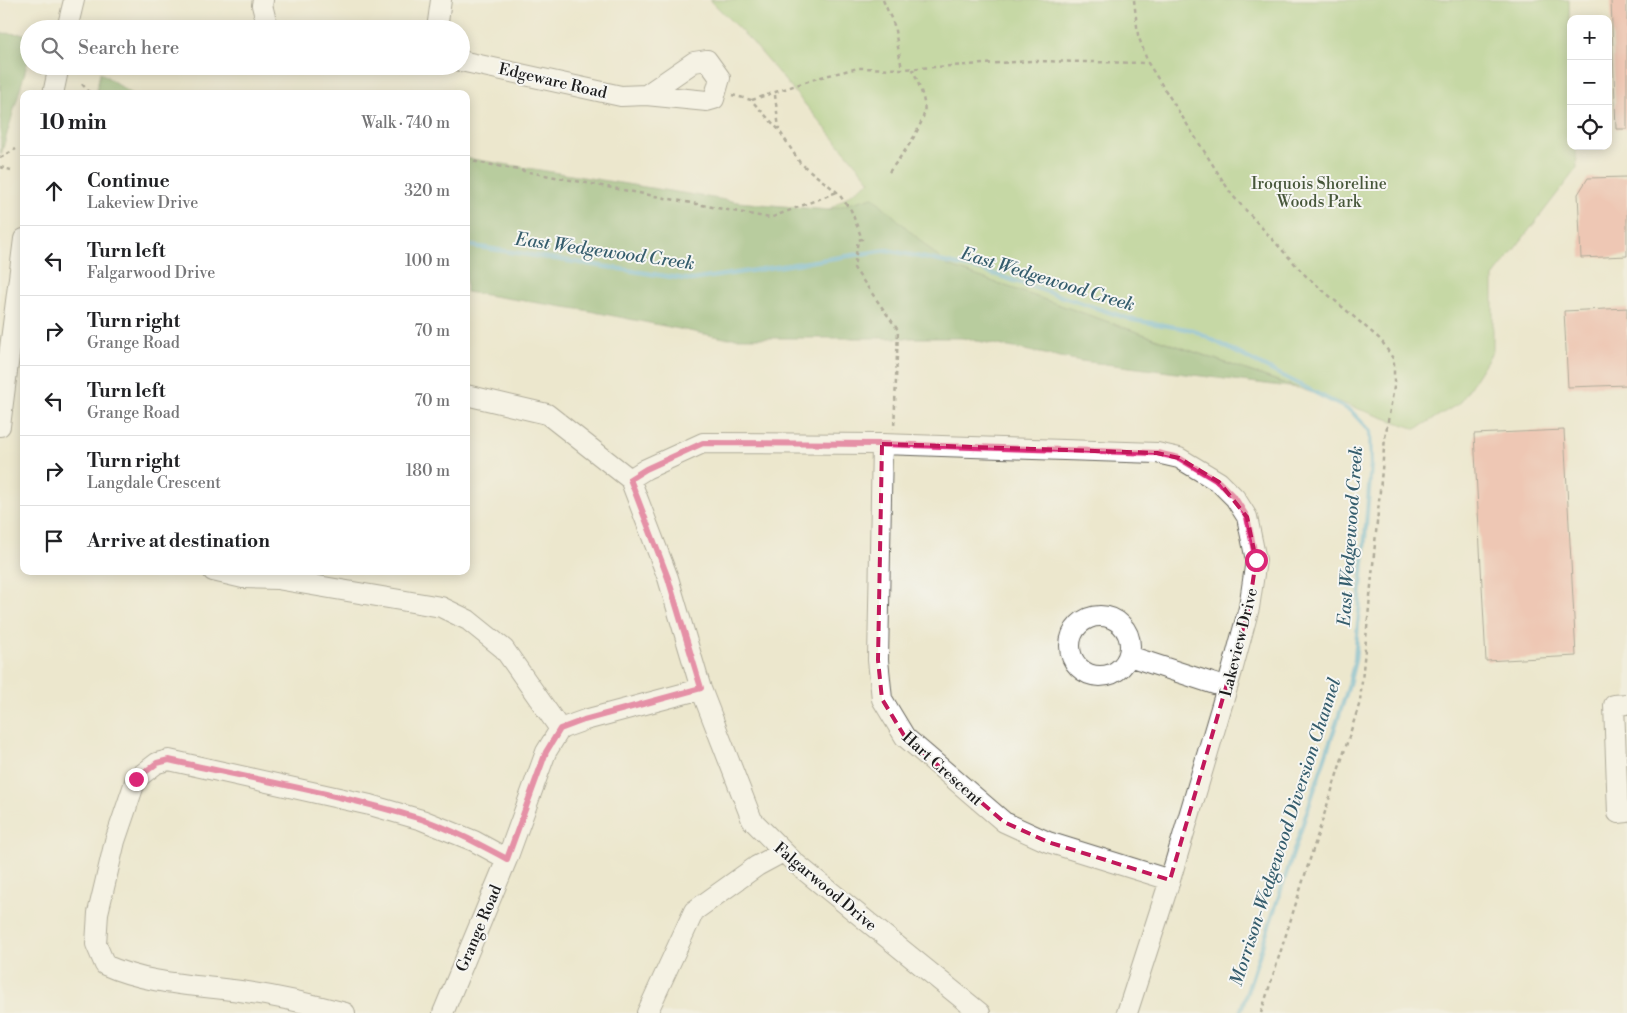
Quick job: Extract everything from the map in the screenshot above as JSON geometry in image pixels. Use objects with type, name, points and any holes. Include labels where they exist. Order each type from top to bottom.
[{"type":"street","points":[[69,20],[74,0]]},
{"type":"street","points":[[263,0],[262,5],[266,20]]},
{"type":"street","points":[[438,20],[441,0]]},
{"type":"street","points":[[646,95],[694,62],[707,60],[720,78],[716,91]]},
{"type":"street","name":"Edgeware Road","points":[[470,63],[621,96],[646,95],[707,101],[714,99],[716,91]]},
{"type":"street","points":[[54,90],[57,75]]},
{"type":"street","points":[[0,426],[17,335],[20,294]]},
{"type":"street","points":[[470,396],[547,414],[630,479]]},
{"type":"street","name":"Lakeview Drive","points":[[630,479],[646,469],[703,443],[882,444],[1157,453],[1179,458],[1219,482],[1235,498],[1247,517],[1256,560],[1249,608],[1170,880],[1127,1013]]},
{"type":"street","name":"Hart Crescent","points":[[882,444],[878,660],[882,699],[905,737],[1004,822],[1048,842],[1170,880]]},
{"type":"street","name":"Falgarwood Drive","points":[[630,479],[668,578],[701,688],[752,820],[783,852],[980,1013]]},
{"type":"street","points":[[230,575],[243,578],[277,579],[441,607],[468,620],[504,649],[560,729],[584,720],[701,688]]},
{"type":"street","points":[[1129,656],[1227,688]]},
{"type":"street","points":[[1627,704],[1614,705],[1618,813],[1627,812]]},
{"type":"street","name":"Grange Road","points":[[443,1013],[507,859],[546,752],[560,729]]},
{"type":"street","points":[[345,1013],[240,991],[188,986],[126,975],[105,965],[96,944],[98,913],[115,841],[136,779],[157,763],[169,760],[370,806],[422,820],[474,841],[507,859]]},
{"type":"street","points":[[647,1013],[694,911],[757,866],[783,852]]},
{"type":"path","points":[[883,0],[894,25],[902,70]]},
{"type":"path","points":[[1134,0],[1138,35],[1148,62],[1232,195],[1305,276],[1381,340],[1394,360],[1394,387],[1385,438],[1360,702],[1261,1013]]},
{"type":"path","points":[[716,91],[751,100],[775,94],[818,78],[858,68],[902,70],[1032,61],[1148,62]]},
{"type":"path","points":[[889,172],[908,147],[924,113],[920,88],[913,68]]},
{"type":"path","points":[[82,84],[87,90]]},
{"type":"path","points":[[775,94],[779,130]]},
{"type":"path","points":[[751,100],[779,130],[800,163],[837,192],[851,210],[862,239],[858,240],[854,268],[898,330],[894,434],[882,444]]},
{"type":"path","points":[[0,158],[16,149]]},
{"type":"path","points":[[470,161],[770,218],[837,192]]},
{"type":"path","points":[[0,167],[11,170]]},
{"type":"highlighted area","points":[[882,444],[1157,453],[1179,458],[1219,482],[1247,517],[1256,560],[1249,608],[1170,880],[1048,842],[1004,822],[905,737],[882,699],[878,660]]},
{"type":"green space","name":"Iroquois Shoreline Woods Park","points":[[710,0],[1569,0],[1569,15],[1567,15],[1567,150],[1576,150],[1577,168],[1493,277],[1493,351],[1460,403],[1416,429],[948,266],[873,197],[828,210],[870,181],[753,43]]},
{"type":"green space","points":[[0,33],[20,34],[20,75],[24,75],[1,155]]},
{"type":"green space","points":[[99,75],[104,75],[126,90],[97,90]]},
{"type":"green space","points":[[470,159],[738,202],[828,210],[873,197],[948,266],[1297,388],[1081,361],[962,338],[724,338],[584,310],[470,293]]},
{"type":"building","points":[[1611,0],[1627,0],[1627,129],[1616,129]]},
{"type":"building","points":[[1627,177],[1627,256],[1581,258],[1578,194],[1588,178]]},
{"type":"building","points":[[1627,308],[1627,385],[1568,387],[1564,311]]},
{"type":"building","points":[[1564,430],[1576,656],[1486,661],[1474,434]]},
{"type":"waterway","name":"East Wedgewood Creek","points":[[470,246],[691,280],[887,250],[982,270],[1133,320],[1193,330],[1351,411],[1370,431],[1371,465],[1355,660],[1348,688],[1240,1013]]},
{"type":"route","points":[[136,779],[157,763],[169,760],[370,806],[422,820],[474,841],[507,859],[546,752],[560,729],[584,720],[701,688],[668,578],[630,479],[646,469],[703,443],[882,444],[1157,453],[1179,458],[1219,482],[1235,498],[1247,517],[1256,560]]},
{"type":"water label","name":"Morrison-Wedgewood Diversion Channel","points":[[1285,832]]}]
